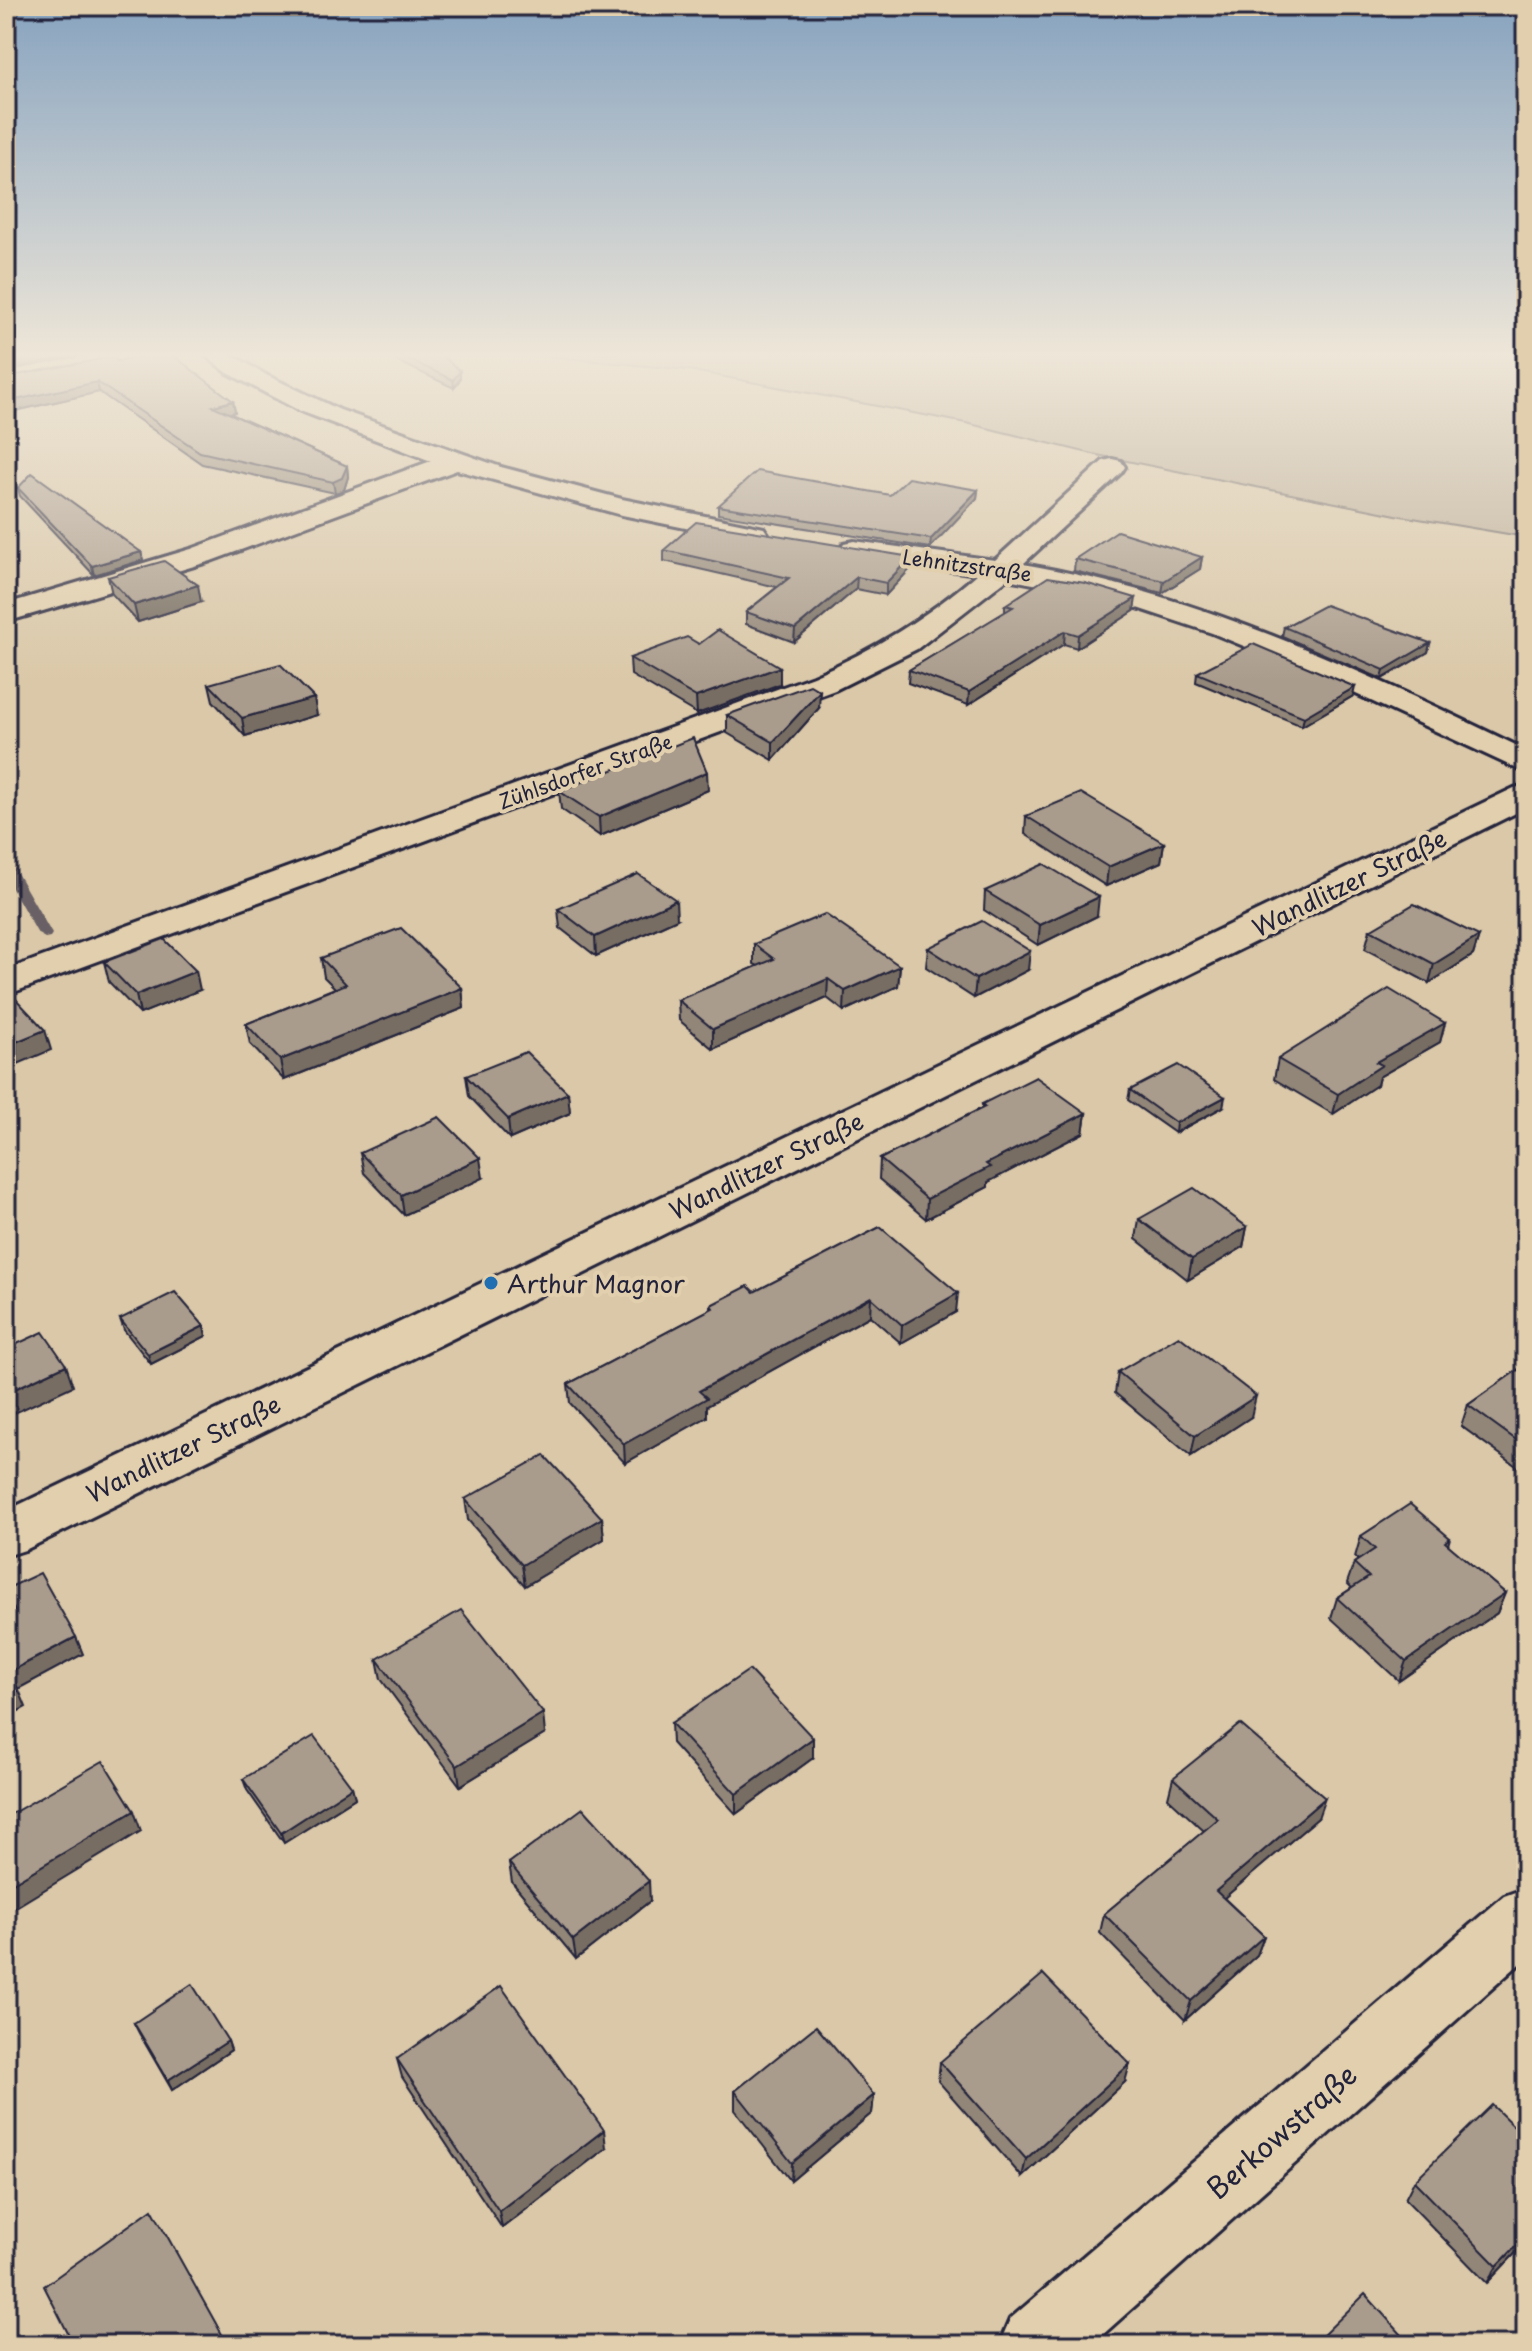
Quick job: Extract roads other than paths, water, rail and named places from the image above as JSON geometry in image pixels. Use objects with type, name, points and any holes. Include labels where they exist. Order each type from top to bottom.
[{"type":"street","points":[[6,613],[201,555],[452,463]]},
{"type":"street","points":[[457,463],[611,505],[778,538]]},
{"type":"street","name":"Zühlsdorfer Straße","points":[[6,983],[824,683],[903,645],[933,625],[1112,467]]},
{"type":"street","name":"Lehnitzstraße","points":[[822,545],[1000,569],[1119,593],[1233,631],[1396,700],[1526,763]]},
{"type":"street","name":"Wandlitzer Straße","points":[[6,1535],[1526,795]]},
{"type":"street","name":"Berkowstraße","points":[[1036,2345],[1526,1917]]},
{"type":"waterway","points":[[6,866],[45,934]]},
{"type":"place","name":"Arthur Magnor","points":[[491,1283]]}]
